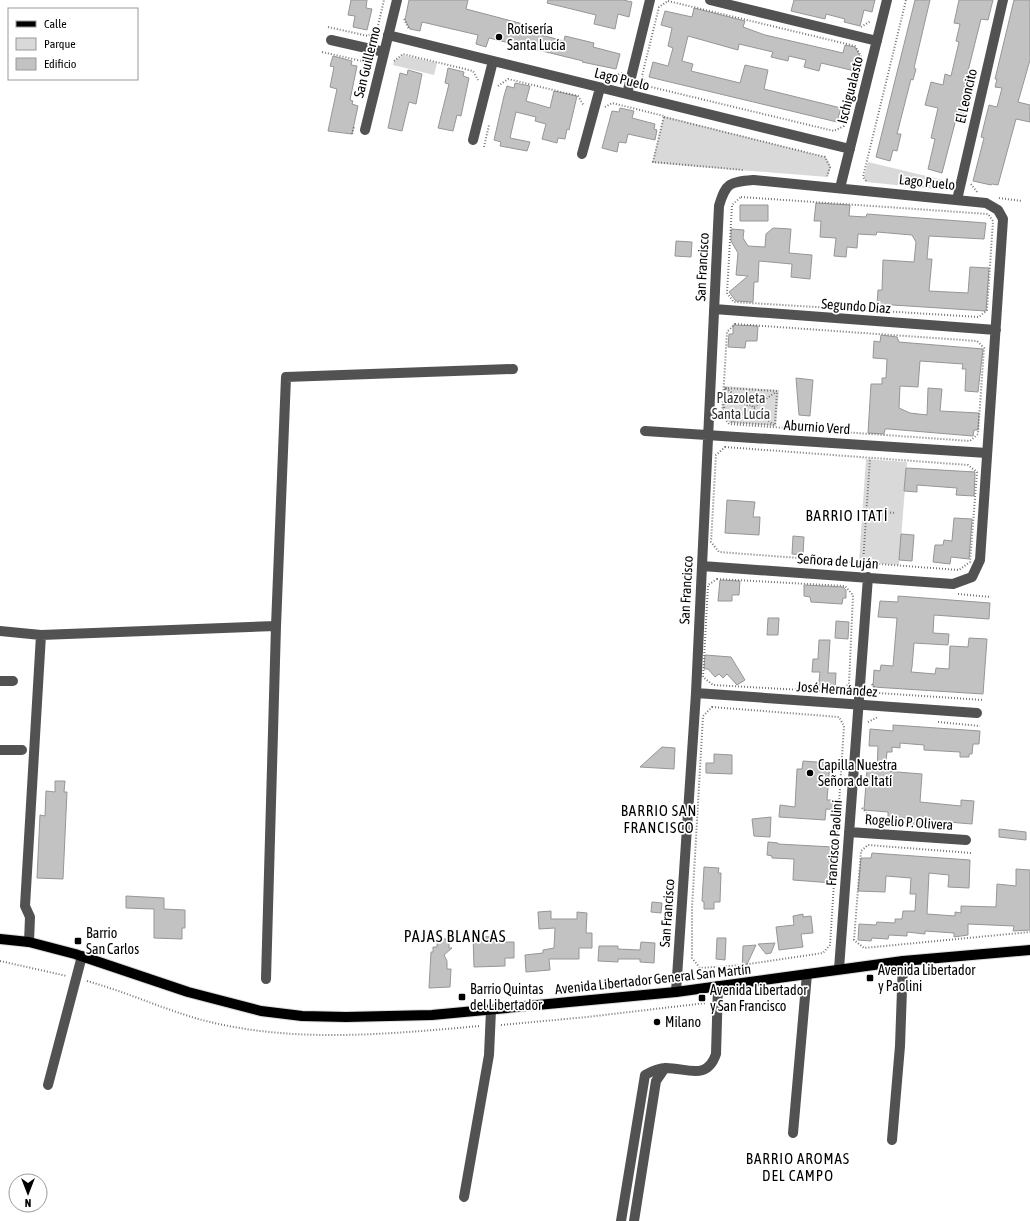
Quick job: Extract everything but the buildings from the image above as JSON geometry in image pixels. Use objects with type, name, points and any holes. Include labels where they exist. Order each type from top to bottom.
[{"type":"main road","name":"Avenida Libertador General San Martín","points":[[0,939],[29,942],[82,956],[188,992],[261,1011],[302,1016],[346,1017],[432,1015],[676,992],[904,960],[1030,950]]},
{"type":"street","name":"San Guillermo","points":[[365,130],[397,0]]},
{"type":"street","points":[[627,94],[650,0]]},
{"type":"street","points":[[710,0],[877,40]]},
{"type":"street","name":"Ischigualasto","points":[[840,188],[887,0]]},
{"type":"street","name":"El Leoncito","points":[[957,200],[1004,0]]},
{"type":"street","name":"Lago Puelo","points":[[388,35],[850,149]]},
{"type":"street","points":[[332,40],[384,52]]},
{"type":"street","points":[[473,140],[492,61]]},
{"type":"street","points":[[582,154],[600,88]]},
{"type":"street","name":"Lago Puelo","points":[[724,190],[736,181],[754,180],[986,203],[998,210],[1003,219],[996,330]]},
{"type":"street","name":"San Francisco","points":[[676,992],[696,693],[719,206],[724,190]]},
{"type":"street","name":"Segundo Díaz","points":[[714,309],[996,330]]},
{"type":"street","points":[[987,453],[996,330]]},
{"type":"street","points":[[266,979],[276,626],[286,377],[513,369]]},
{"type":"street","name":"Aburnio Verd","points":[[645,431],[987,453]]},
{"type":"street","name":"Señora de Luján","points":[[702,566],[953,584],[972,577],[980,560],[987,453]]},
{"type":"street","name":"Francisco Paolini","points":[[839,968],[857,704],[868,577]]},
{"type":"street","points":[[0,631],[42,635],[276,626]]},
{"type":"street","points":[[29,942],[30,917],[25,906],[42,635]]},
{"type":"street","points":[[0,681],[13,681]]},
{"type":"street","name":"José Hernández","points":[[696,693],[977,713]]},
{"type":"street","points":[[0,750],[22,750]]},
{"type":"street","name":"Rogelio P. Olivera","points":[[849,832],[966,840]]},
{"type":"street","points":[[48,1085],[82,956]]},
{"type":"street","points":[[892,1140],[900,1046],[904,960]]},
{"type":"street","points":[[793,1133],[807,974]]},
{"type":"street","points":[[621,1221],[645,1075],[653,1070],[666,1068],[698,1071],[705,1070],[712,1064],[716,1054],[718,986]]},
{"type":"street","points":[[464,1197],[489,1055],[491,1010]]},
{"type":"street","points":[[634,1221],[656,1081],[666,1068]]},
{"type":"path","points":[[328,27],[368,36],[377,30],[384,0]]},
{"type":"path","points":[[866,182],[863,177],[906,0]]},
{"type":"path","points":[[668,1],[855,46],[861,56],[844,126],[834,131],[648,86],[642,76],[659,7],[668,1]]},
{"type":"path","points":[[405,13],[404,20],[410,29]]},
{"type":"path","points":[[859,28],[871,21],[872,14]]},
{"type":"path","points":[[322,52],[362,61],[367,70],[360,98]]},
{"type":"path","points":[[392,68],[394,60],[403,54],[473,72],[479,81]]},
{"type":"path","points":[[604,76],[612,78],[622,73],[624,66]]},
{"type":"path","points":[[497,91],[499,84],[508,79],[578,96],[584,106],[582,113]]},
{"type":"path","points":[[602,109],[612,103],[825,157],[830,168],[828,176],[820,176]]},
{"type":"path","points":[[664,116],[653,162],[748,170]]},
{"type":"path","points":[[484,147],[490,119]]},
{"type":"path","points":[[352,134],[356,120]]},
{"type":"path","points":[[970,182],[978,195]]},
{"type":"path","points":[[741,197],[988,214],[993,221],[987,310],[978,317],[734,302],[727,293],[732,205],[741,197]]},
{"type":"path","points":[[993,197],[1022,201]]},
{"type":"path","points":[[730,423],[970,441],[978,434],[984,348],[977,341],[735,324],[727,332],[722,415],[730,423],[775,425]]},
{"type":"path","points":[[726,388],[777,391]]},
{"type":"path","points":[[726,388],[775,425]]},
{"type":"path","points":[[726,388],[724,414],[730,423]]},
{"type":"path","points":[[730,423],[748,411],[751,412],[777,391]]},
{"type":"path","points":[[775,425],[777,391]]},
{"type":"path","points":[[748,406],[748,411]]},
{"type":"path","points":[[725,448],[870,458],[968,465],[977,472],[970,562],[959,570],[719,552],[711,542],[716,456],[725,448]]},
{"type":"path","points":[[863,563],[870,458]]},
{"type":"path","points":[[866,511],[896,513]]},
{"type":"path","points":[[717,579],[845,586],[854,595],[849,684],[838,692],[713,684],[703,677],[708,584],[717,579]]},
{"type":"path","points":[[953,594],[991,597]]},
{"type":"path","points":[[872,678],[872,685],[878,694],[983,700]]},
{"type":"path","points":[[712,707],[839,717],[844,726],[830,945],[823,953],[700,968],[692,958],[692,908],[703,716],[712,707]]},
{"type":"path","points":[[868,729],[868,722],[877,717],[885,718]]},
{"type":"path","points":[[933,722],[980,726]]},
{"type":"path","points":[[862,803],[862,810],[874,822],[882,823]]},
{"type":"path","points":[[971,853],[868,845],[861,851],[854,940],[864,948],[1030,932]]},
{"type":"green space","points":[[403,55],[437,63],[434,75],[393,65],[394,61]]},
{"type":"green space","points":[[664,116],[826,157],[831,167],[828,177],[652,163]]},
{"type":"green space","points":[[868,162],[951,182],[949,188],[945,190],[866,182],[864,177]]},
{"type":"green space","name":"Plazoleta Santa Lucía","points":[[724,386],[779,390],[776,426],[730,423],[722,415]]},
{"type":"green space","points":[[866,459],[907,462],[899,565],[859,562]]},
{"type":"place","name":"Rotisería Santa Lucía","points":[[499,37]]},
{"type":"place","name":"Capilla Nuestra Señora de Itatí","points":[[810,773]]},
{"type":"place","name":"Barrio San Carlos","points":[[78,941]]},
{"type":"place","name":"Avenida Libertador y Paolini","points":[[870,978]]},
{"type":"place","name":"Barrio Quintas del Libertador","points":[[462,997]]},
{"type":"place","name":"Avenida Libertador y San Francisco","points":[[702,998]]},
{"type":"place","name":"Milano","points":[[657,1022]]},
{"type":"district","name":"BARRIO ITATÍ","points":[[847,516]]},
{"type":"district","name":"BARRIO SAN FRANCISCO","points":[[659,820]]},
{"type":"district","name":"PAJAS BLANCAS","points":[[455,936]]},
{"type":"district","name":"BARRIO AROMAS DEL CAMPO","points":[[798,1168]]}]
